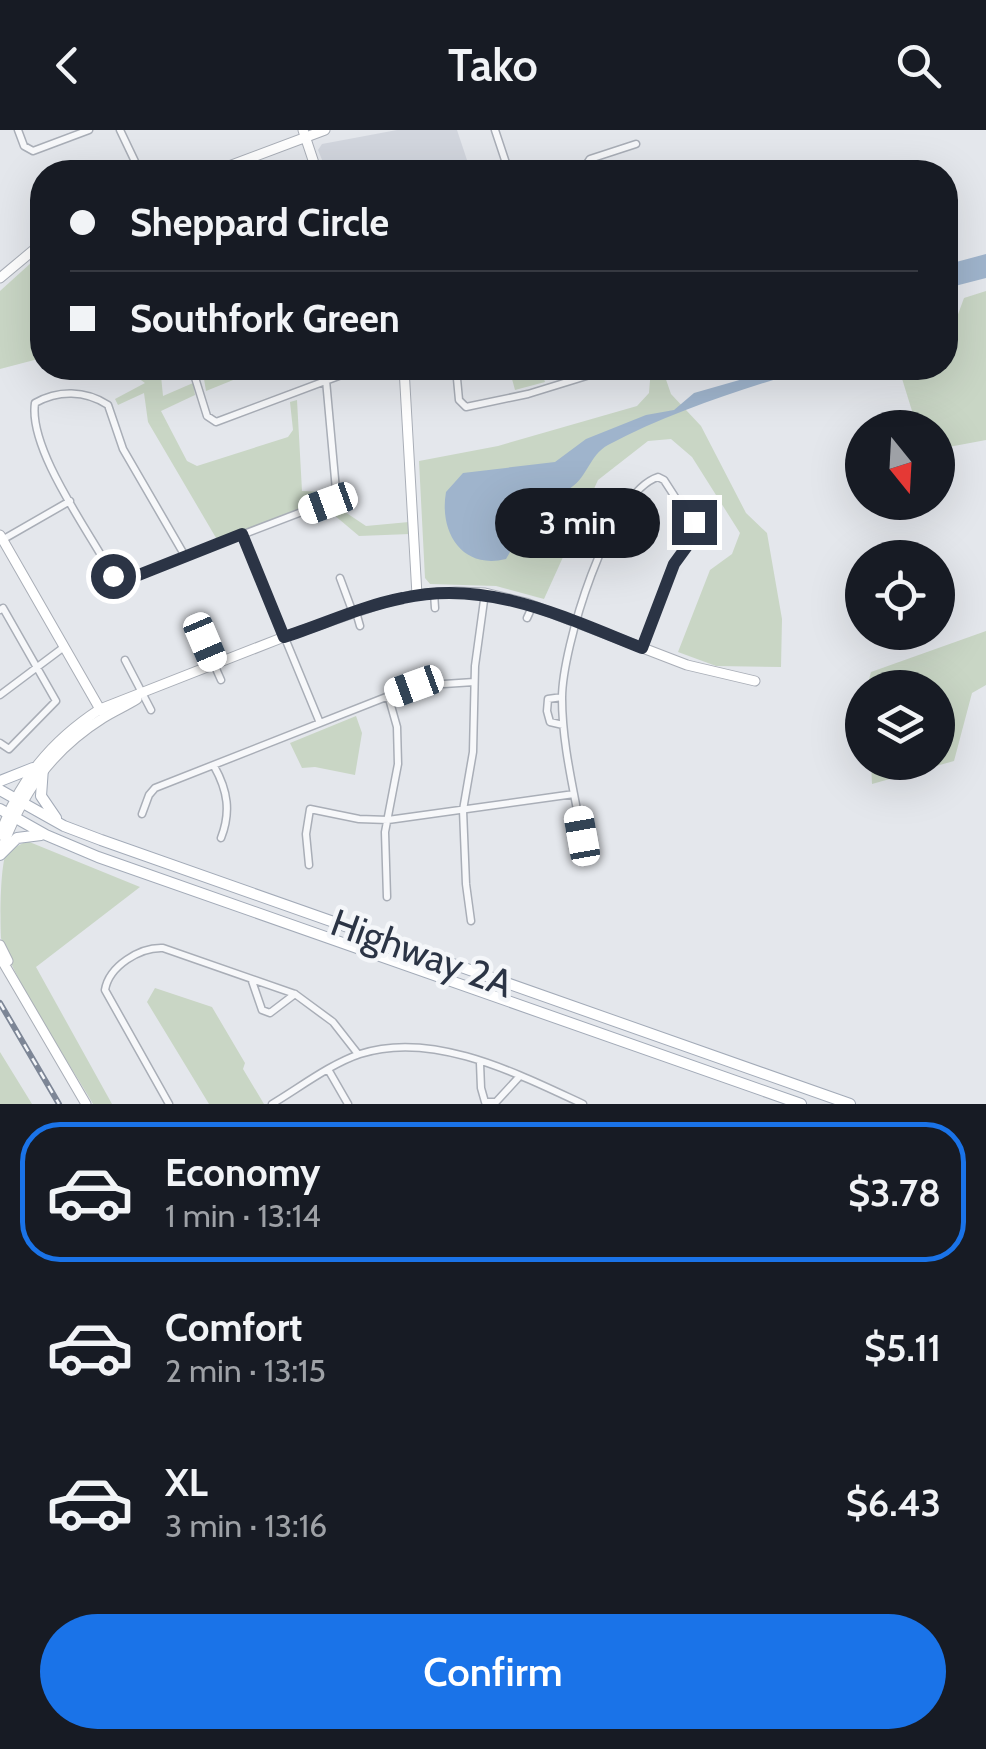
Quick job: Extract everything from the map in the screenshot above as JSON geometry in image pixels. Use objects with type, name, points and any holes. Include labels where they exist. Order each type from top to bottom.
[{"type":"main road","points":[[0,780],[38,768],[42,801],[64,826]]},
{"type":"main road","name":"Highway 2A","points":[[0,790],[64,826],[850,1104]]},
{"type":"main road","name":"Highway 2A","points":[[7,814],[98,857],[802,1104]]},
{"type":"main road","points":[[0,854],[18,838],[46,835]]},
{"type":"street","points":[[18,130],[24,146],[33,151],[88,130]]},
{"type":"street","points":[[120,130],[134,160]]},
{"type":"street","points":[[241,160],[304,133],[325,130]]},
{"type":"street","points":[[495,130],[505,160]]},
{"type":"street","points":[[304,133],[313,160]]},
{"type":"street","points":[[589,160],[636,144]]},
{"type":"street","points":[[0,277],[30,253]]},
{"type":"street","points":[[185,556],[120,442],[108,405],[98,398],[69,393],[39,401],[34,414],[44,453],[116,579],[126,580],[334,498],[326,380],[216,422],[207,416],[196,380]]},
{"type":"street","points":[[405,380],[417,595]]},
{"type":"street","points":[[457,380],[459,400],[466,408],[573,380]]},
{"type":"street","points":[[582,836],[562,697],[576,622],[618,515],[646,482],[661,478],[698,531],[674,564],[642,648]]},
{"type":"street","points":[[70,501],[1,539],[102,713]]},
{"type":"street","points":[[242,534],[320,723]]},
{"type":"street","points":[[340,578],[360,626]]},
{"type":"street","points":[[434,593],[434,608]]},
{"type":"street","points":[[471,921],[463,810],[473,752],[474,682],[484,593]]},
{"type":"street","points":[[0,836],[7,814],[38,768],[102,713],[284,637],[417,595],[484,593],[533,605],[686,666],[755,680]]},
{"type":"street","points":[[527,618],[533,605]]},
{"type":"street","points":[[0,610],[3,608],[56,701],[8,749],[0,743]]},
{"type":"street","points":[[198,626],[221,680]]},
{"type":"street","points":[[1,693],[65,646]]},
{"type":"street","points":[[126,660],[151,710]]},
{"type":"street","points":[[142,814],[155,788],[388,695],[431,683],[474,682]]},
{"type":"street","points":[[387,897],[385,832],[398,746],[388,695]]},
{"type":"street","points":[[562,697],[548,699],[547,711],[550,722],[563,725]]},
{"type":"street","points":[[214,766],[228,806],[222,838]]},
{"type":"street","points":[[309,865],[306,834],[310,809],[358,819],[388,820],[574,794]]},
{"type":"street","points":[[0,854],[7,814]]},
{"type":"street","points":[[0,945],[26,1000]]},
{"type":"street","points":[[169,1104],[105,990],[114,970],[148,948],[178,953],[295,994],[333,1022],[358,1054]]},
{"type":"street","points":[[0,958],[86,1104]]},
{"type":"street","points":[[252,980],[262,1010],[270,1013],[295,994]]},
{"type":"street","points":[[272,1104],[358,1054],[391,1047],[423,1047],[480,1062],[583,1104]]},
{"type":"street","points":[[480,1062],[485,1102],[496,1102],[519,1078]]},
{"type":"street","points":[[329,1071],[348,1104]]},
{"type":"shaded area","points":[[397,130],[457,130],[467,160],[322,160],[318,150],[322,144]]},
{"type":"green space","points":[[30,264],[30,361],[0,369],[0,291]]},
{"type":"green space","points":[[986,291],[986,440],[955,446],[955,410],[912,410],[902,380],[958,380],[958,314],[964,298]]},
{"type":"green space","points":[[141,380],[161,380],[163,396],[193,383],[195,395],[161,411],[187,461],[197,466],[288,437],[293,430],[290,402],[297,400],[302,491],[329,492],[328,496],[219,543],[148,422],[144,393],[118,405],[115,399],[145,383]]},
{"type":"green space","points":[[204,380],[233,380],[206,391]]},
{"type":"green space","points":[[512,380],[545,382],[515,390]]},
{"type":"green space","points":[[650,380],[666,380],[671,394],[701,426],[746,513],[767,533],[782,619],[781,667],[716,666],[678,652],[710,570],[732,554],[740,533],[692,457],[671,439],[648,441],[598,480],[544,599],[496,586],[430,584],[425,578],[419,461],[498,446],[637,406],[649,393]]},
{"type":"green space","points":[[336,506],[366,526],[409,522],[410,534],[359,536],[327,509]]},
{"type":"green space","points":[[986,631],[986,685],[972,693],[955,757],[955,670],[877,670],[933,650],[955,650],[955,642]]},
{"type":"green space","points":[[356,716],[362,733],[355,775],[302,768],[290,743]]},
{"type":"green space","points":[[27,841],[140,887],[36,967],[112,1104],[93,1104],[30,1000],[1,938],[6,852]]},
{"type":"green space","points":[[155,988],[212,1007],[264,1104],[209,1104],[147,1002]]},
{"type":"green space","points":[[0,1052],[32,1104],[0,1104]]},
{"type":"water","points":[[986,254],[986,278],[958,285],[958,262]]},
{"type":"water","points":[[740,380],[775,380],[682,411],[608,445],[574,486],[523,507],[519,512],[526,535],[516,542],[506,559],[477,559],[465,553],[450,533],[446,492],[463,473],[555,462],[586,439],[646,415],[674,410],[694,393]]},
{"type":"railway","points":[[0,1003],[59,1104]]},
{"type":"route","points":[[113,576],[126,580],[242,534],[284,637],[393,600],[471,592],[526,603],[642,648],[674,564],[698,531],[694,522]]}]
